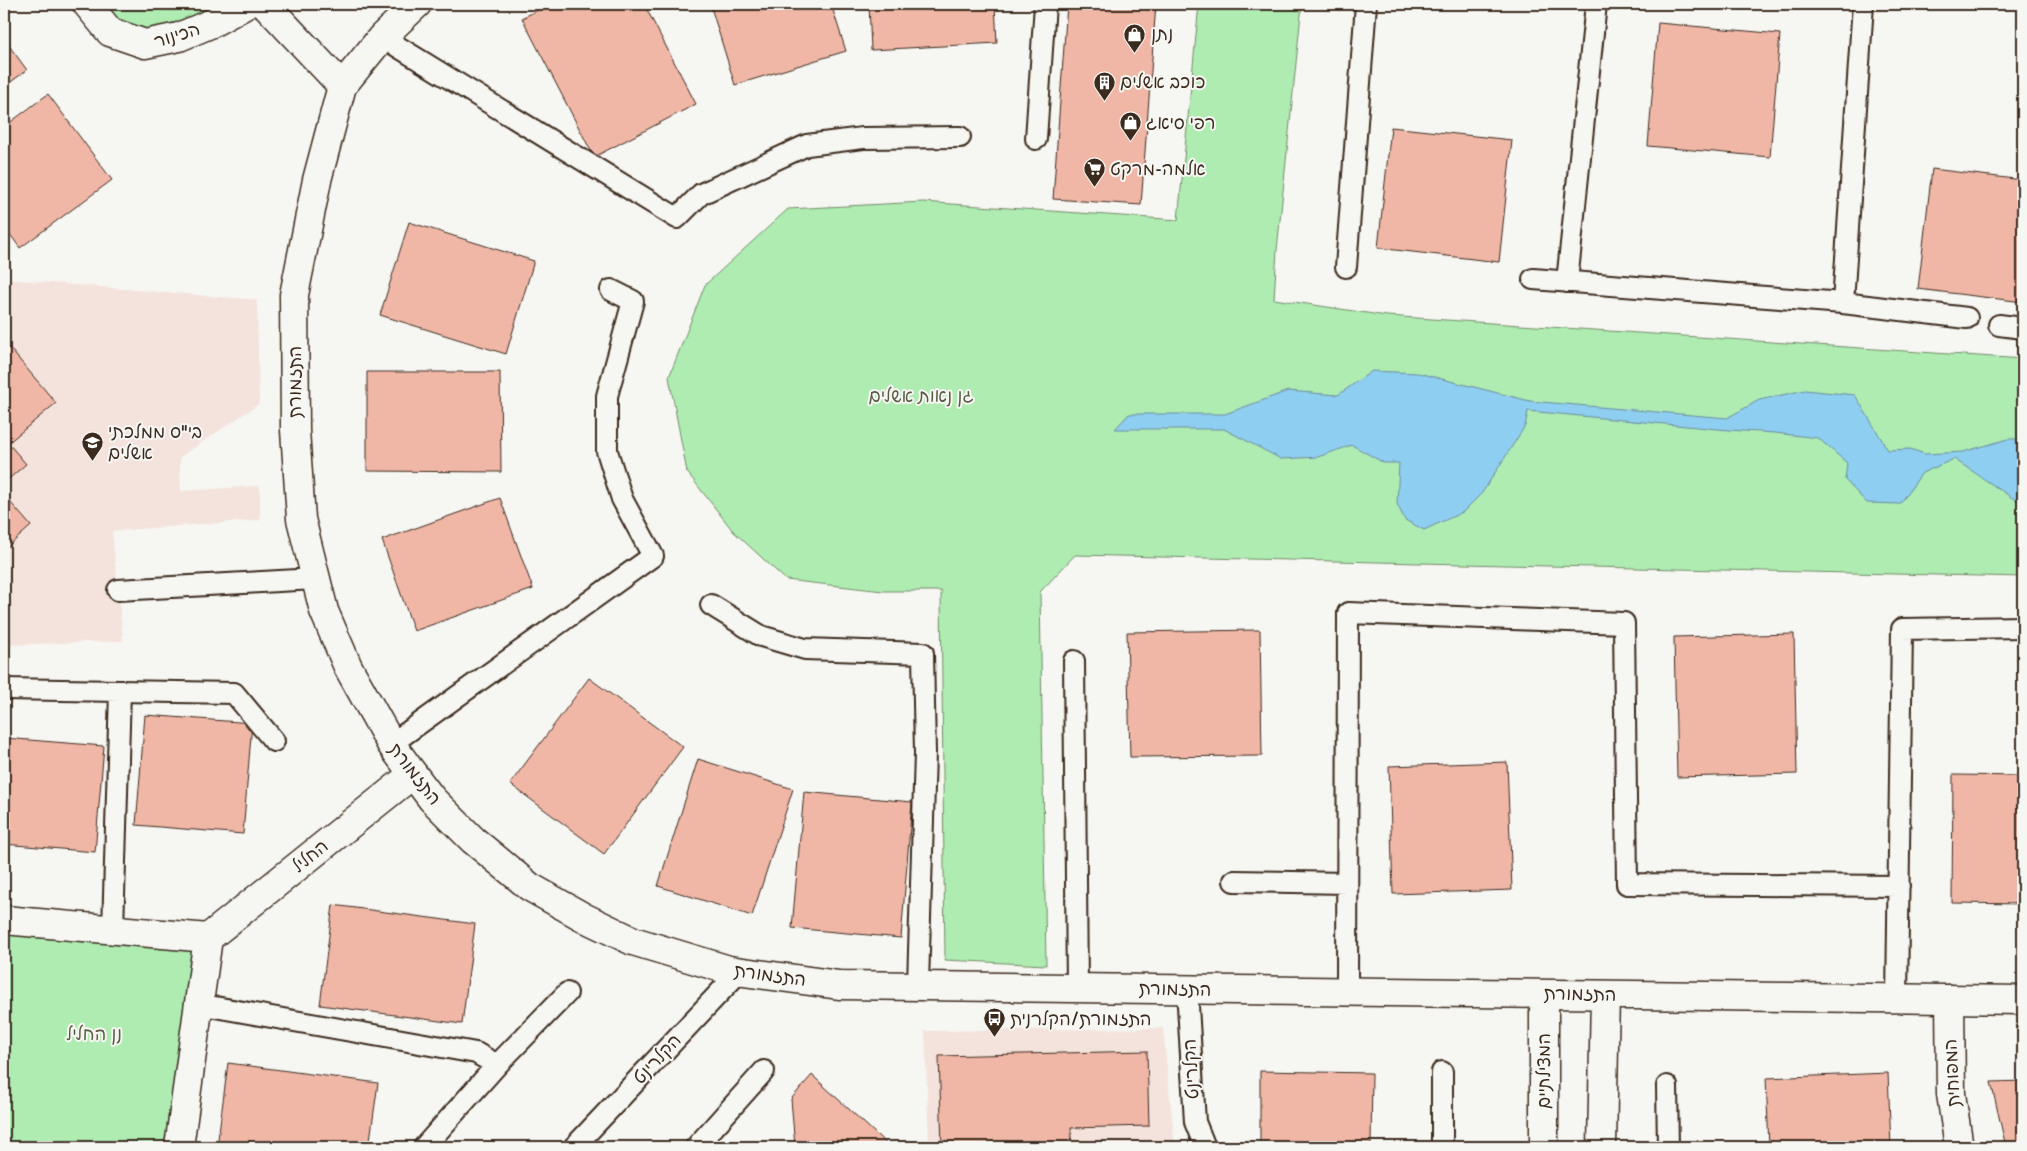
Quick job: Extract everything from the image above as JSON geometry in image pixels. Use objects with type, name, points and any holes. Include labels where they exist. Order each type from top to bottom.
[{"type":"street","name":"הכינור","points":[[87,4],[110,32],[145,44],[178,36],[212,23],[247,4]]},
{"type":"street","points":[[265,4],[342,86]]},
{"type":"street","name":"התזמורת","points":[[417,4],[382,37],[342,86],[317,180],[294,294],[295,430],[300,509],[324,611],[348,667],[391,744],[432,799],[473,840],[530,887],[585,918],[634,941],[739,972],[839,985],[918,984],[1077,988],[2023,1000]]},
{"type":"street","name":"החליל","points":[[208,938],[413,774]]},
{"type":"street","points":[[4,920],[208,938],[179,1147]]},
{"type":"street","name":"המצילתיים","points":[[1544,994],[1544,1147]]},
{"type":"street","points":[[1602,1147],[1605,995]]},
{"type":"street","name":"המפוחית","points":[[1950,999],[1951,1094],[1959,1147]]},
{"type":"lane","points":[[1036,139],[1045,4]]},
{"type":"lane","points":[[1346,267],[1366,4]]},
{"type":"lane","points":[[1567,282],[1596,4]]},
{"type":"lane","points":[[1843,303],[1863,4]]},
{"type":"lane","points":[[382,37],[677,218],[701,194],[807,145],[863,138],[960,138]]},
{"type":"lane","points":[[1533,279],[1843,303],[1967,318]]},
{"type":"lane","points":[[391,744],[653,556],[622,499],[608,451],[607,396],[634,301],[611,290]]},
{"type":"lane","points":[[1998,325],[2023,328]]},
{"type":"lane","points":[[118,590],[315,579]]},
{"type":"lane","points":[[711,605],[761,636],[805,649],[923,653],[925,753],[918,984]]},
{"type":"lane","points":[[1347,991],[1348,613],[1624,623],[1627,884],[1899,886]]},
{"type":"lane","points":[[1897,998],[1902,629],[2023,627]]},
{"type":"lane","points":[[1074,661],[1077,988]]},
{"type":"lane","points":[[4,689],[234,692],[274,741]]},
{"type":"lane","points":[[113,930],[120,691]]},
{"type":"lane","points":[[1234,880],[1347,883]]},
{"type":"lane","name":"הקלרינט","points":[[574,1147],[739,972]]},
{"type":"lane","name":"הקלרינט","points":[[1187,989],[1194,1122],[1205,1147]]},
{"type":"lane","points":[[424,1147],[497,1065],[567,993]]},
{"type":"lane","points":[[198,1004],[476,1053],[497,1065]]},
{"type":"lane","points":[[696,1147],[764,1072]]},
{"type":"lane","points":[[1442,1072],[1442,1147]]},
{"type":"lane","points":[[1667,1086],[1668,1147]]},
{"type":"shaded area","name":"בי\"ס ממלכתי אשלים","points":[[4,279],[257,300],[259,404],[180,457],[180,466],[181,491],[260,486],[260,520],[112,531],[123,641],[4,645]]},
{"type":"shaded area","points":[[1163,1028],[1175,1147],[929,1147],[925,1031]]},
{"type":"green space","points":[[100,4],[226,4],[208,14],[146,34],[116,24]]},
{"type":"green space","name":"גן נאות אשלים","points":[[1199,4],[1302,4],[1277,250],[1274,299],[1387,316],[2023,359],[2023,577],[1075,555],[1040,592],[1046,965],[945,960],[941,591],[883,591],[786,580],[733,531],[687,472],[669,377],[705,285],[788,209],[923,202],[1178,220]]},
{"type":"green space","name":"נן החליל","points":[[4,934],[198,948],[169,1147],[4,1147]]},
{"type":"water","points":[[1372,371],[1418,373],[1530,401],[1727,418],[1759,400],[1805,390],[1855,395],[1888,450],[1910,449],[1925,454],[1963,452],[2008,439],[2023,439],[2023,505],[1954,459],[1922,473],[1900,504],[1867,503],[1845,480],[1847,463],[1818,438],[1528,411],[1525,426],[1482,493],[1463,512],[1424,530],[1405,520],[1397,504],[1399,463],[1384,463],[1352,445],[1318,457],[1281,459],[1224,429],[1115,429],[1129,414],[1225,414],[1288,391],[1338,395]]},
{"type":"building","points":[[550,4],[644,4],[696,104],[594,157],[522,18]]},
{"type":"building","points":[[710,4],[831,4],[846,51],[735,85]]},
{"type":"building","points":[[869,4],[995,4],[997,43],[871,50]]},
{"type":"building","name":"כוכב אשלים","points":[[1067,4],[1156,4],[1141,205],[1053,199]]},
{"type":"building","points":[[1658,23],[1780,34],[1770,157],[1648,146]]},
{"type":"building","points":[[4,39],[27,70],[4,87]]},
{"type":"building","points":[[48,94],[112,180],[20,248],[4,226],[4,127]]},
{"type":"building","points":[[1391,127],[1512,140],[1499,262],[1378,248]]},
{"type":"building","points":[[1932,169],[2023,180],[2023,302],[1918,289]]},
{"type":"building","points":[[409,222],[534,261],[506,354],[380,315]]},
{"type":"building","points":[[6,344],[56,403],[8,443],[26,464],[4,483],[4,346]]},
{"type":"building","points":[[367,372],[500,372],[501,472],[367,471]]},
{"type":"building","points":[[4,495],[31,526],[4,550]]},
{"type":"building","points":[[500,498],[533,589],[414,631],[382,540]]},
{"type":"building","points":[[1260,630],[1262,756],[1130,757],[1127,632]]},
{"type":"building","points":[[1794,634],[1797,774],[1677,777],[1674,637]]},
{"type":"building","points":[[589,678],[683,747],[604,854],[510,784]]},
{"type":"building","points":[[145,715],[252,723],[243,834],[136,825]]},
{"type":"building","points":[[4,738],[104,746],[95,852],[4,844]]},
{"type":"building","points":[[698,759],[793,789],[752,916],[658,886]]},
{"type":"building","points":[[1507,762],[1512,890],[1393,894],[1389,766]]},
{"type":"building","points":[[1953,775],[2023,776],[2023,904],[1952,903]]},
{"type":"building","points":[[804,792],[912,802],[901,938],[792,928]]},
{"type":"building","points":[[333,905],[475,924],[462,1024],[320,1005]]},
{"type":"building","points":[[1147,1051],[1149,1126],[1071,1128],[1072,1147],[942,1147],[939,1056]]},
{"type":"building","points":[[228,1063],[378,1083],[369,1147],[217,1147]]},
{"type":"building","points":[[1260,1071],[1372,1073],[1371,1147],[1260,1147]]},
{"type":"building","points":[[1888,1073],[1891,1147],[1769,1147],[1766,1078]]},
{"type":"building","points":[[812,1075],[890,1147],[795,1147],[791,1099]]},
{"type":"building","points":[[2023,1081],[2023,1147],[2006,1147],[1991,1082]]},
{"type":"place","name":"נתן","points":[[1135,53]]},
{"type":"place","name":"כוכב אשלים","points":[[1104,101]]},
{"type":"place","name":"רפי סיאג","points":[[1130,142]]},
{"type":"place","name":"אלמה-מרקט","points":[[1094,188]]},
{"type":"place","name":"בי\"ס ממלכתי אשלים","points":[[92,461]]},
{"type":"place","name":"התזמורת/הקלרנית","points":[[994,1038]]}]
